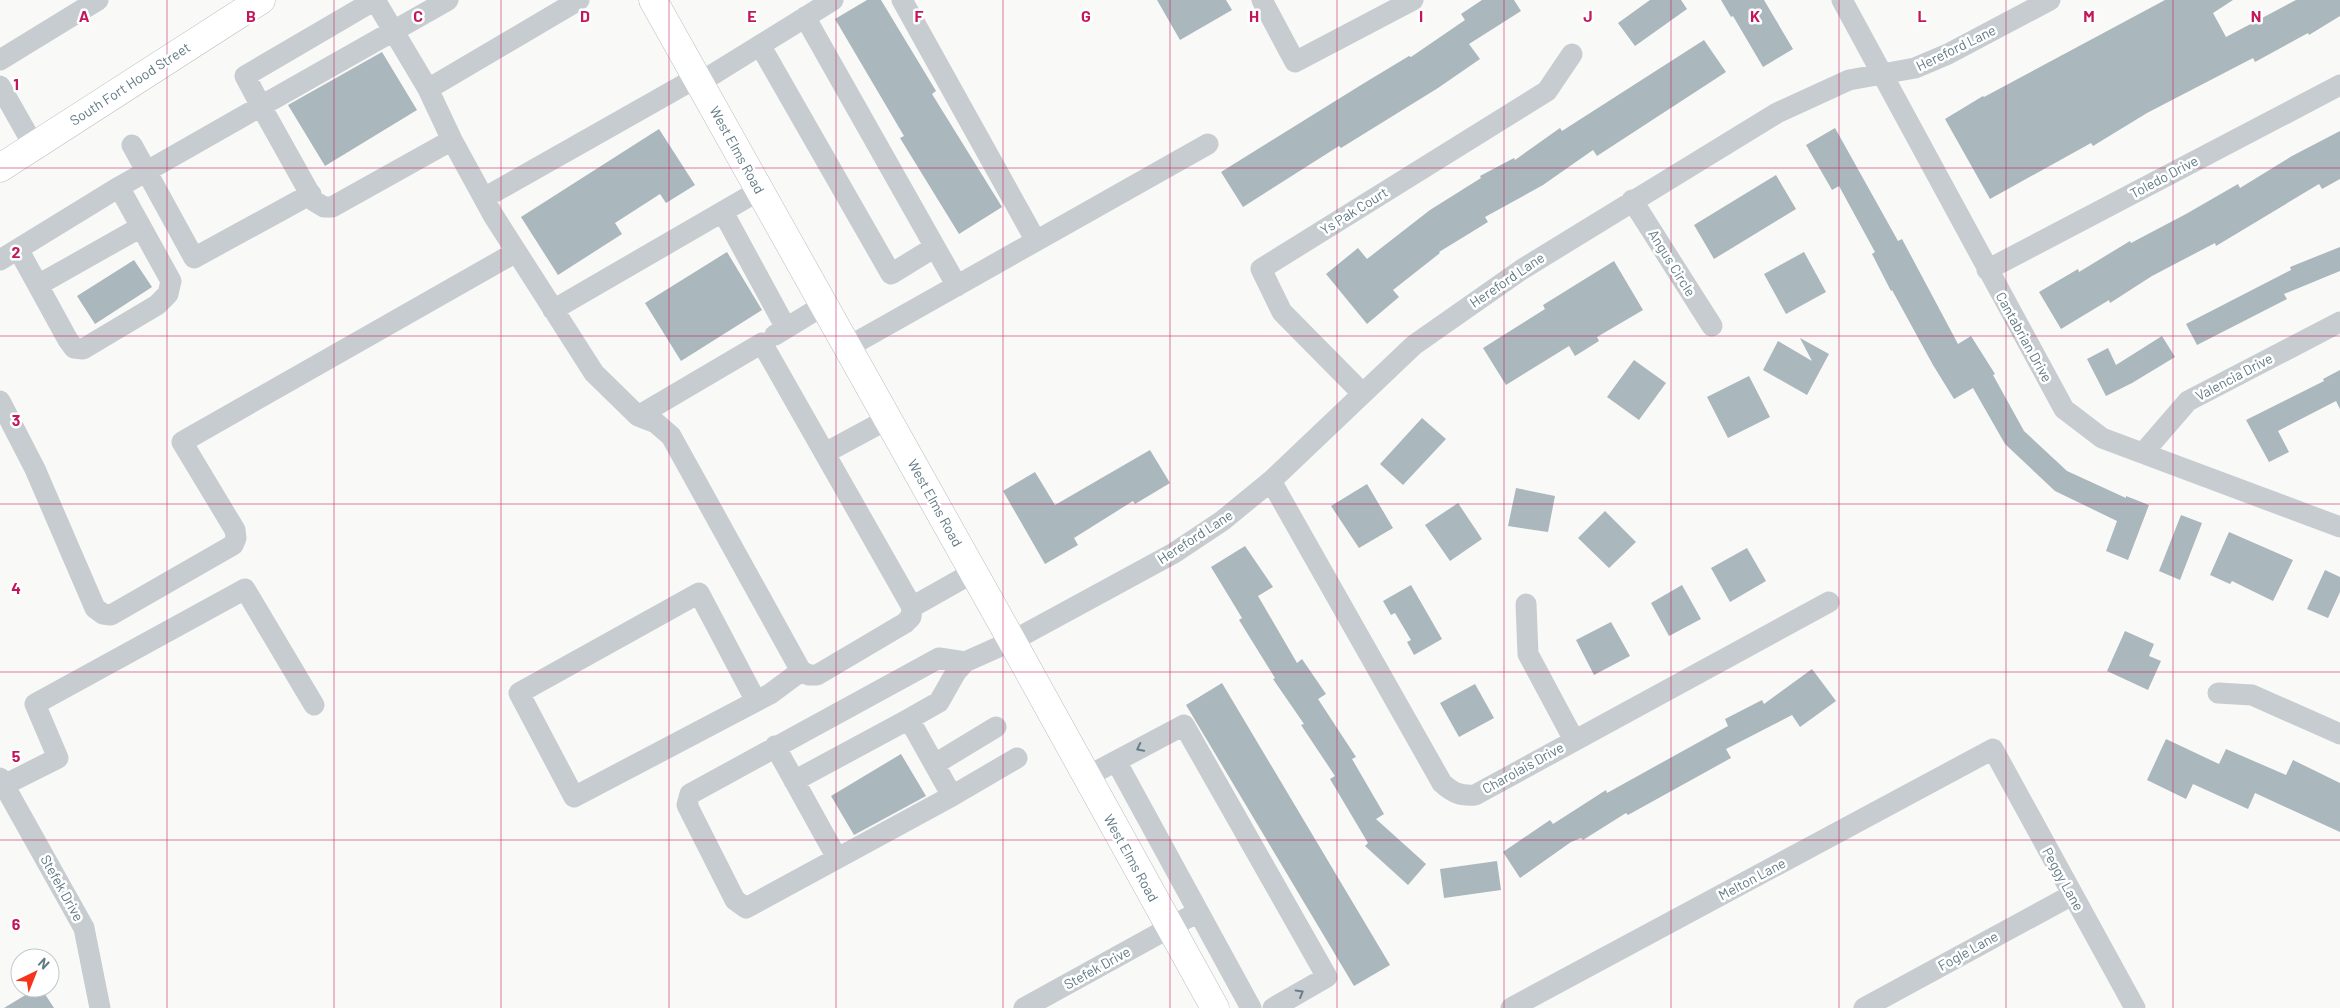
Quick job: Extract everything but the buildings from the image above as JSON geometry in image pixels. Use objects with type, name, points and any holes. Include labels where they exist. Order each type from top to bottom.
[{"type":"main road","name":"South Fort Hood Street","points":[[0,168],[261,0]]},
{"type":"main road","name":"West Elms Road","points":[[653,0],[974,572],[1215,1008]]},
{"type":"street","points":[[0,60],[97,0]]},
{"type":"street","points":[[452,140],[332,207],[324,207],[314,201],[245,76],[375,0],[428,89],[452,140],[484,198],[516,252],[594,373],[638,416],[656,423],[671,436],[801,671],[809,675],[817,674],[905,624],[911,617],[912,607],[762,343]]},
{"type":"street","points":[[0,260],[119,187],[448,0]]},
{"type":"street","points":[[428,89],[579,0]]},
{"type":"street","points":[[484,198],[760,45],[833,0]]},
{"type":"street","points":[[902,0],[1036,241]]},
{"type":"street","points":[[1262,0],[1296,62],[1413,0]]},
{"type":"street","name":"Cantabrian Drive","points":[[1842,0],[2064,409],[2102,438],[2340,527]]},
{"type":"street","name":"Hereford Lane","points":[[964,662],[1012,641],[1174,553],[1222,521],[1271,481],[1414,345],[1521,270],[1632,200],[1785,109],[1849,80],[1914,68],[1948,54],[2050,0]]},
{"type":"street","points":[[805,17],[957,286]]},
{"type":"street","points":[[760,45],[891,274],[935,247]]},
{"type":"street","name":"Ys Pak Court","points":[[1362,394],[1282,312],[1260,270],[1547,91],[1572,54]]},
{"type":"street","name":"Toledo Drive","points":[[1988,270],[2340,85]]},
{"type":"street","points":[[0,86],[34,146]]},
{"type":"street","points":[[848,347],[1208,144]]},
{"type":"street","points":[[132,145],[194,258],[311,194]]},
{"type":"street","points":[[18,249],[74,348],[83,348],[157,305],[168,294],[171,281],[119,187]]},
{"type":"street","points":[[553,310],[760,190]]},
{"type":"street","name":"Angus Circle","points":[[1632,200],[1712,326]]},
{"type":"street","points":[[723,212],[786,328]]},
{"type":"street","points":[[38,285],[141,227]]},
{"type":"street","points":[[0,402],[35,469],[95,608],[103,614],[111,615],[233,545],[236,538],[234,530],[182,442],[516,252]]},
{"type":"street","points":[[638,416],[824,305]]},
{"type":"street","name":"Valencia Drive","points":[[2143,452],[2188,401],[2340,322]]},
{"type":"street","points":[[825,452],[888,419]]},
{"type":"street","name":"Charolais Drive","points":[[1271,481],[1442,783],[1450,791],[1461,796],[1475,795],[1829,602]]},
{"type":"street","points":[[912,607],[974,572]]},
{"type":"street","points":[[2,782],[58,758],[34,704],[245,589],[314,705]]},
{"type":"street","points":[[756,701],[699,593],[518,693],[574,798],[770,694],[801,671]]},
{"type":"street","points":[[1526,604],[1528,654],[1574,740]]},
{"type":"street","points":[[794,781],[939,702],[964,662],[939,658],[690,794],[687,805],[735,900],[746,908],[952,796],[1017,758]]},
{"type":"street","points":[[2218,693],[2252,695],[2340,734]]},
{"type":"street","points":[[909,719],[952,796]]},
{"type":"street","points":[[1086,776],[1184,725],[1327,977],[1273,1008]]},
{"type":"street","points":[[935,764],[996,727]]},
{"type":"street","points":[[775,746],[837,858]]},
{"type":"street","name":"Peggy Lane","points":[[1993,749],[2135,1008]]},
{"type":"street","name":"Melton Lane","points":[[1511,1008],[1993,749]]},
{"type":"street","points":[[1116,761],[1250,1008]]},
{"type":"street","name":"Stefek Drive","points":[[2,782],[84,928],[100,1008]]},
{"type":"street","points":[[1150,892],[1178,876]]},
{"type":"street","name":"Fogle Lane","points":[[1864,1008],[2072,894]]},
{"type":"street","name":"Stefek Drive","points":[[1029,1007],[1198,912]]}]
